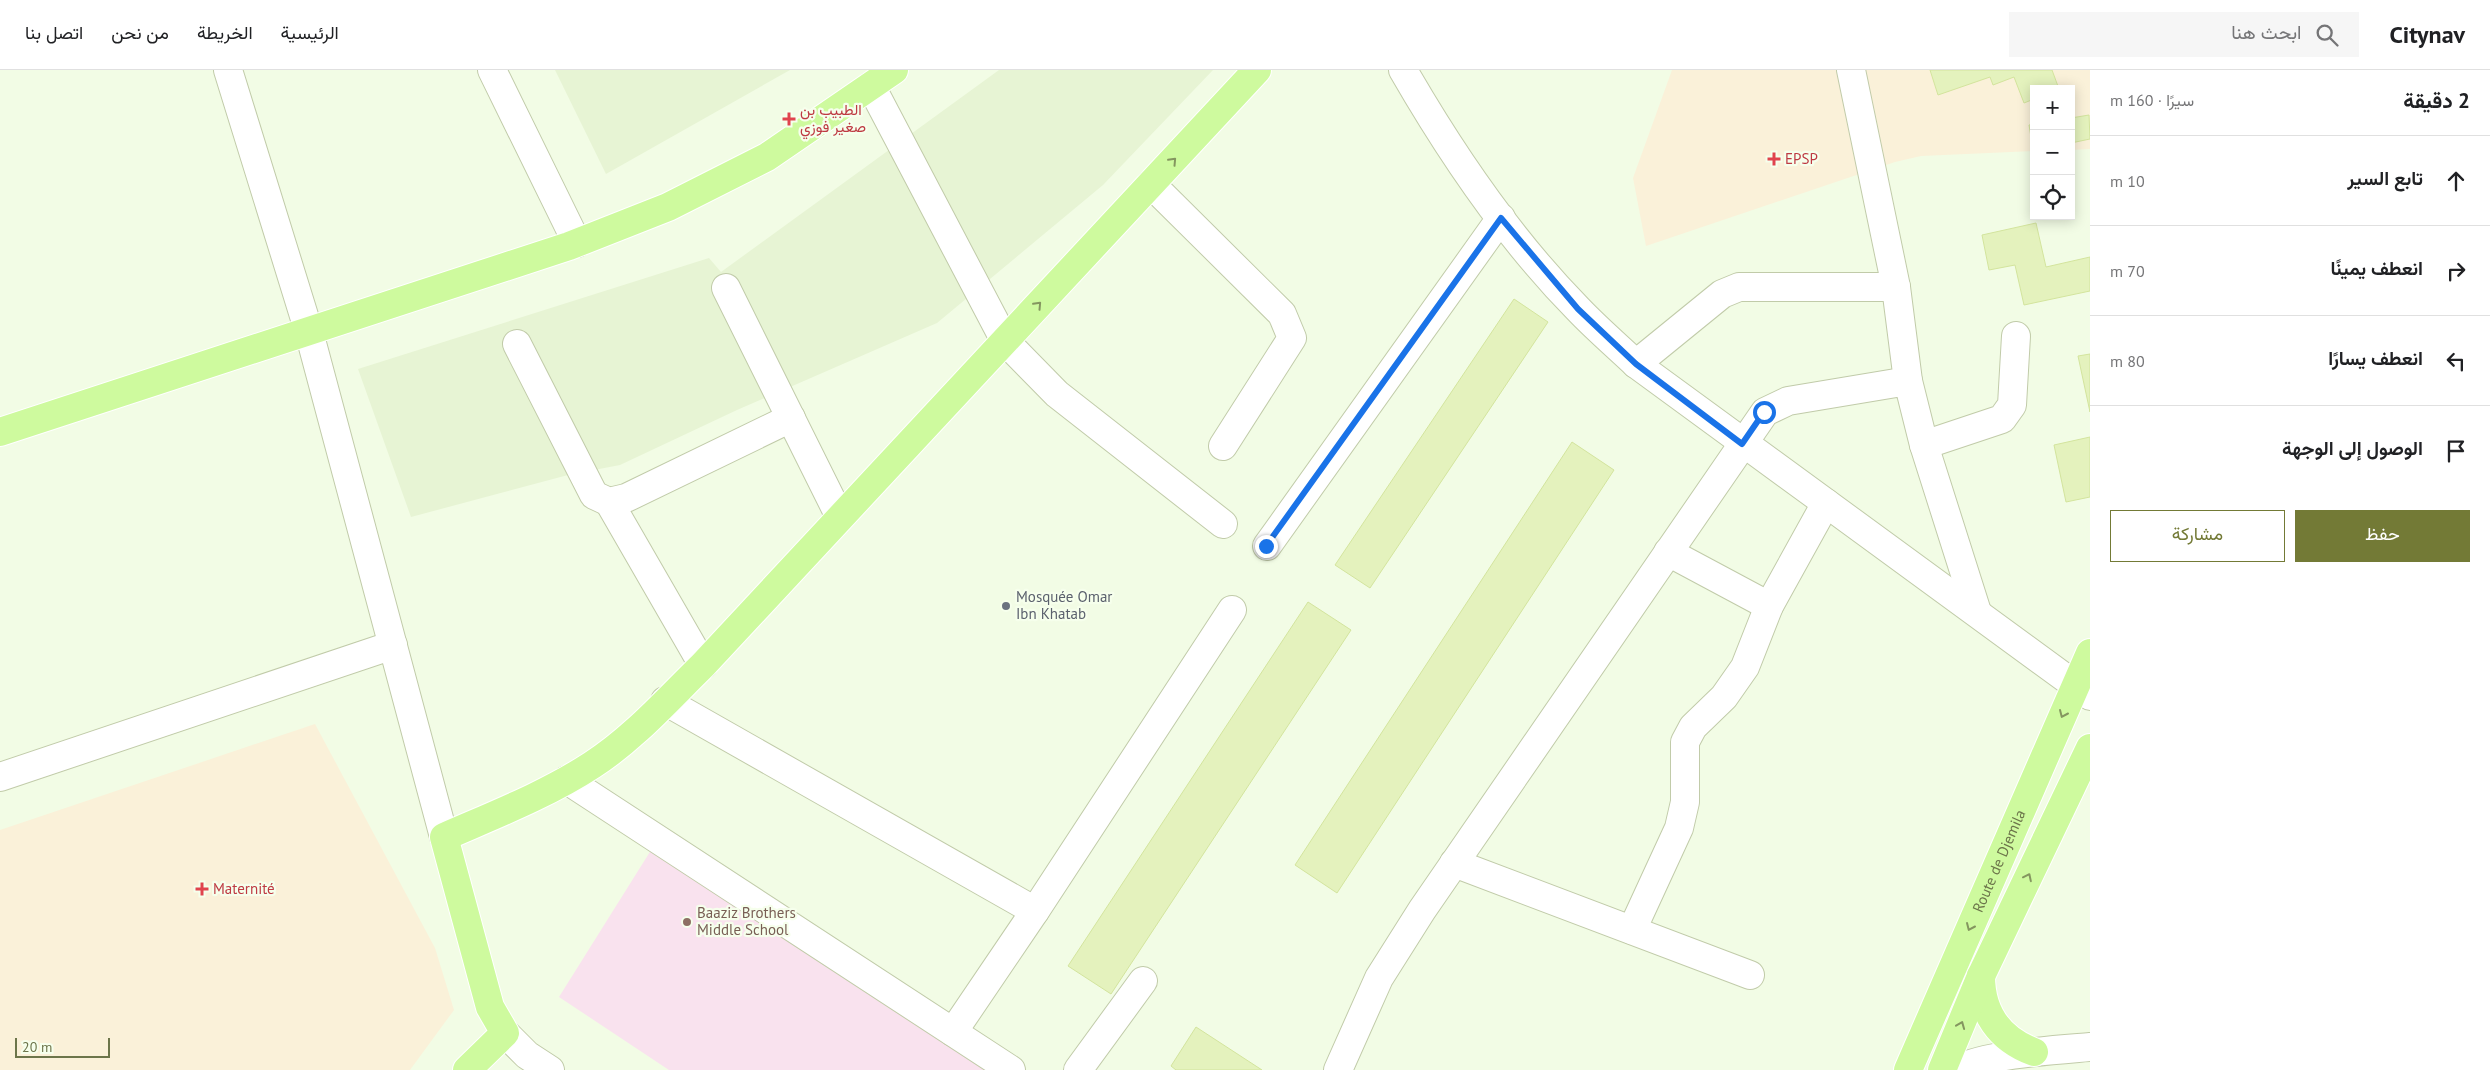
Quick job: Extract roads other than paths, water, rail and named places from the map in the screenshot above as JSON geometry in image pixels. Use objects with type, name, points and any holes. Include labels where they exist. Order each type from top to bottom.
[{"type":"main road","points":[[0,432],[577,243],[668,207],[768,157],[894,70]]},
{"type":"main road","points":[[467,1070],[505,1033],[488,998],[444,836],[567,780],[593,764],[637,731],[703,665],[1257,70]]},
{"type":"main road","name":"Route de Djemila","points":[[1915,1066],[2083,691],[2090,654]]},
{"type":"main road","name":"Route de Djemila","points":[[1942,1070],[1981,976],[2090,748]]},
{"type":"main road","points":[[1981,976],[1981,992],[1986,1009],[1994,1023],[2005,1036],[2019,1046],[2034,1052]]},
{"type":"street","points":[[228,70],[309,332],[444,836]]},
{"type":"street","points":[[492,70],[577,243]]},
{"type":"street","points":[[1403,70],[1430,117],[1501,218],[1578,309],[1636,364],[1742,444],[1977,612],[2083,691]]},
{"type":"street","points":[[1851,70],[1896,287],[1908,381],[1924,445],[1977,612]]},
{"type":"street","points":[[871,86],[1005,341],[1057,394],[1223,524]]},
{"type":"street","points":[[1151,184],[1282,314],[1292,338],[1223,446]]},
{"type":"street","points":[[1266,546],[1501,218]]},
{"type":"street","points":[[1636,364],[1722,294],[1739,287],[1896,287]]},
{"type":"street","points":[[726,288],[840,517]]},
{"type":"street","points":[[1924,445],[2002,419],[2012,405],[2016,336]]},
{"type":"street","points":[[517,344],[594,495],[609,502],[703,665]]},
{"type":"street","points":[[1338,1070],[1379,978],[1454,864],[1764,412],[1788,401],[1908,381]]},
{"type":"street","points":[[609,502],[626,498],[791,418]]},
{"type":"street","points":[[1632,930],[1679,828],[1685,802],[1685,742],[1692,726],[1724,697],[1745,667],[1769,606],[1826,503]]},
{"type":"street","points":[[1668,552],[1769,606]]},
{"type":"street","points":[[954,1032],[1232,610]]},
{"type":"street","points":[[0,777],[393,645]]},
{"type":"street","points":[[666,702],[1035,911]]},
{"type":"street","points":[[567,780],[1010,1070]]},
{"type":"street","points":[[1454,864],[1750,974]]},
{"type":"street","points":[[1078,1070],[1143,981]]},
{"type":"street","points":[[505,1033],[527,1055],[550,1070]]},
{"type":"street","points":[[1956,1070],[1978,1063],[2034,1052],[2090,1047]]},
{"type":"place","name":"الطبيب بن صغير فوزي","points":[[789,119]]},
{"type":"place","name":"EPSP","points":[[1774,159]]},
{"type":"place","name":"Mosquée Omar Ibn Khatab","points":[[1006,606]]},
{"type":"place","name":"Maternité","points":[[202,889]]},
{"type":"place","name":"Baaziz Brothers Middle School","points":[[687,922]]}]
